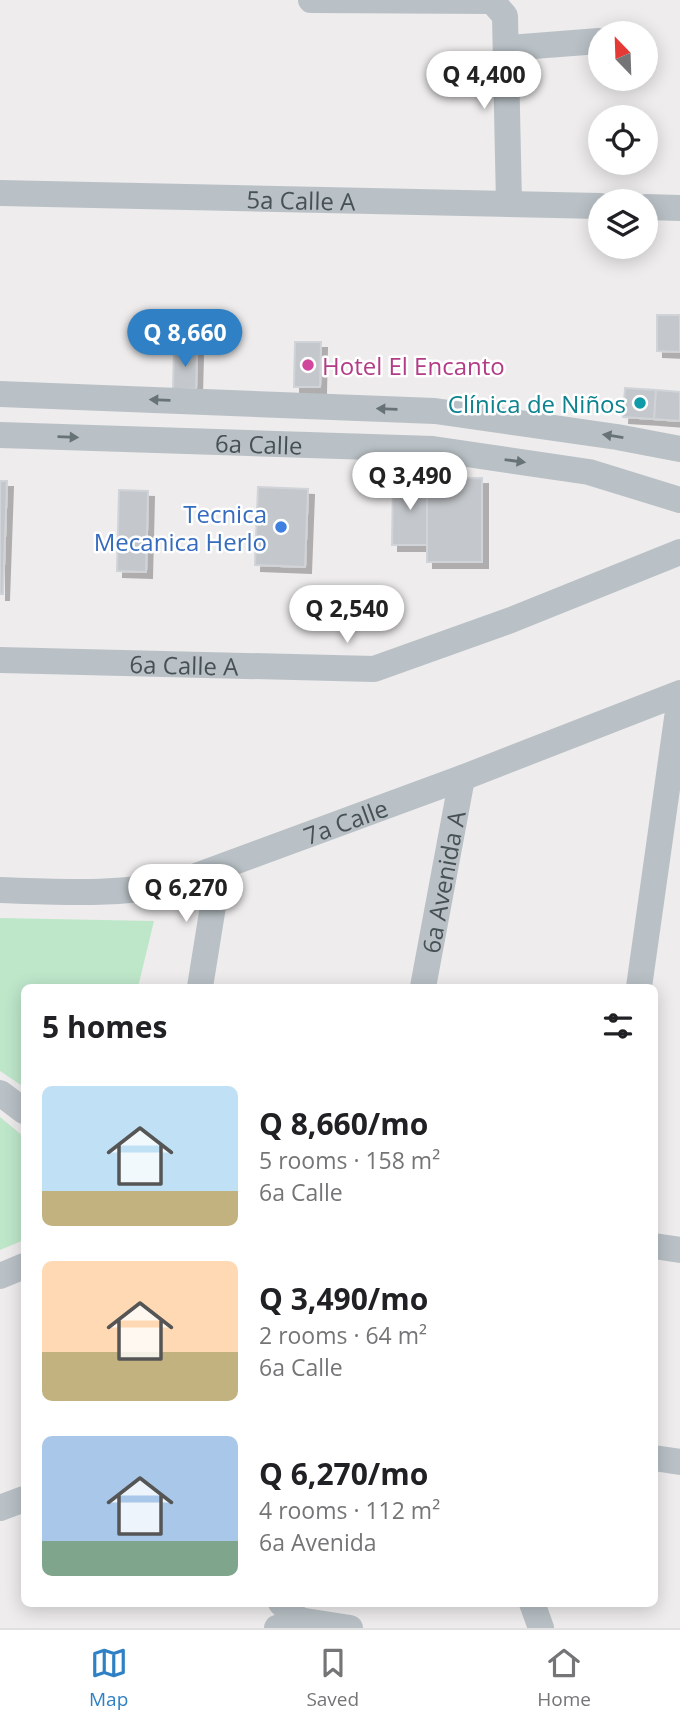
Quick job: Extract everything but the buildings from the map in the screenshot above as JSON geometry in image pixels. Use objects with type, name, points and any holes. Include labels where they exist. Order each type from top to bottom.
[{"type":"street","points":[[311,0],[496,6],[507,48],[509,204]]},
{"type":"street","points":[[507,48],[588,42]]},
{"type":"street","name":"5a Calle A","points":[[0,193],[588,206]]},
{"type":"street","points":[[658,208],[680,208]]},
{"type":"street","name":"6a Calle","points":[[0,394],[435,411],[617,437],[680,449]]},
{"type":"street","name":"6a Calle","points":[[0,435],[433,449],[589,471],[680,500]]},
{"type":"street","name":"6a Calle A","points":[[0,660],[374,669],[511,620],[680,552]]},
{"type":"street","points":[[639,984],[680,694]]},
{"type":"street","name":"7a Calle","points":[[0,890],[113,893],[147,890],[219,869],[680,694]]},
{"type":"street","name":"6a Avenida A","points":[[423,984],[462,778]]},
{"type":"street","points":[[200,984],[219,869]]},
{"type":"street","points":[[0,1093],[21,1109]]},
{"type":"street","points":[[658,1247],[680,1250]]},
{"type":"street","points":[[0,1276],[21,1267]]},
{"type":"street","points":[[658,1459],[680,1462]]},
{"type":"street","points":[[0,1508],[21,1500]]},
{"type":"street","points":[[533,1607],[541,1628]]},
{"type":"street","points":[[292,1616],[349,1628]]},
{"type":"green space","points":[[0,918],[154,921],[139,984],[21,984],[21,1085],[0,1071]]},
{"type":"green space","points":[[0,1117],[21,1134],[21,1241],[0,1250]]},
{"type":"place","name":"Hotel El Encanto","points":[[308,365]]},
{"type":"place","name":"Clínica de Niños","points":[[640,403]]},
{"type":"place","name":"Tecnica Mecanica Herlo","points":[[281,527]]}]
